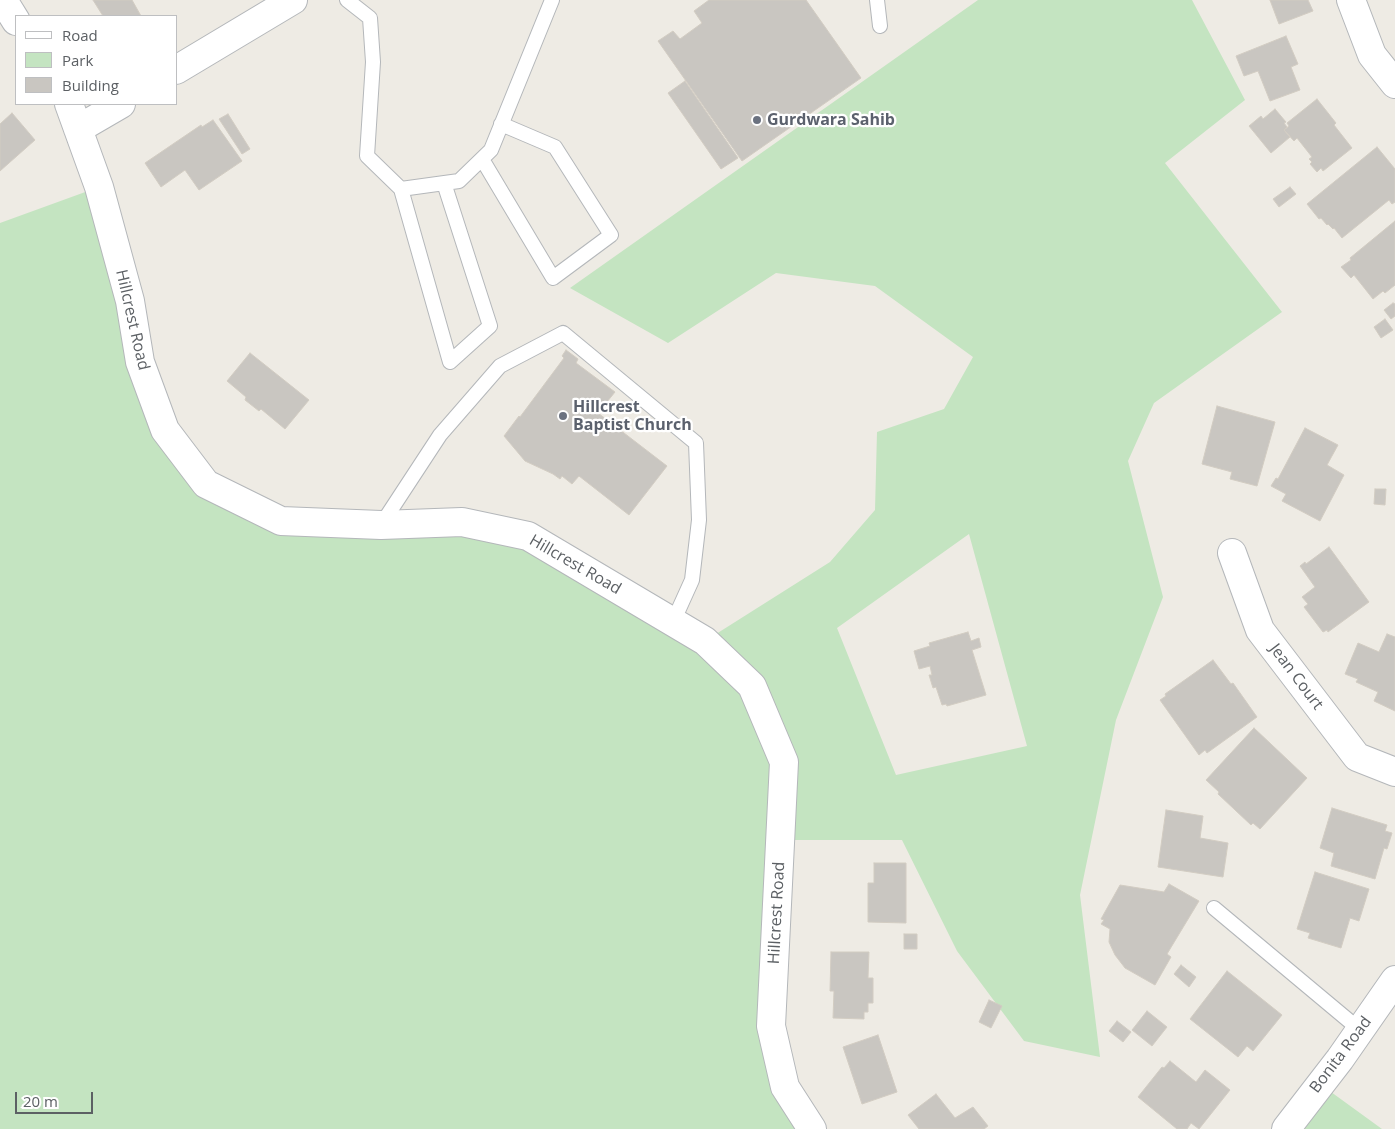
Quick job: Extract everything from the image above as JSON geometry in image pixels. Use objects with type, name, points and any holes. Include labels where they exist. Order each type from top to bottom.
[{"type":"street","points":[[3,0],[15,19]]},
{"type":"street","points":[[178,69],[294,0]]},
{"type":"street","points":[[1351,0],[1372,55],[1395,84]]},
{"type":"street","name":"Hillcrest Road","points":[[68,105],[99,186],[127,292],[140,362],[165,430],[206,484],[281,521],[381,525],[462,522],[528,536],[705,641],[752,686],[784,762],[771,1026],[785,1087],[812,1129]]},
{"type":"street","points":[[78,129],[119,105]]},
{"type":"street","name":"Jean Court","points":[[1232,553],[1260,630],[1357,757],[1395,772]]},
{"type":"street","name":"Bonita Road","points":[[1286,1129],[1395,980]]},
{"type":"lane","points":[[347,0],[370,18],[373,62],[367,156],[401,189],[450,362],[490,326],[444,183]]},
{"type":"lane","points":[[401,189],[459,181],[491,150],[552,0]]},
{"type":"lane","points":[[877,0],[880,26]]},
{"type":"lane","points":[[482,160],[553,278],[611,235],[555,147],[501,124]]},
{"type":"lane","points":[[381,525],[440,434],[500,366],[563,333],[696,443],[699,520],[692,580],[672,622]]},
{"type":"lane","points":[[1214,908],[1360,1030]]},
{"type":"green space","points":[[978,0],[1192,0],[1245,100],[1165,163],[1282,312],[1154,403],[1128,461],[1163,597],[1116,720],[1080,895],[1100,1057],[1024,1041],[957,951],[902,840],[781,840],[771,1026],[812,1129],[0,1129],[0,223],[99,187],[140,362],[206,484],[281,521],[528,536],[705,641],[830,562],[875,510],[877,432],[944,409],[973,357],[875,286],[776,273],[668,343],[570,288]],"holes":[[[969,534],[1027,746],[896,775],[837,628]]]},
{"type":"green space","points":[[1320,1084],[1382,1129],[1286,1129]]},
{"type":"building","points":[[93,0],[132,0],[140,15],[102,15]]},
{"type":"building","name":"Gurdwara Sahib","points":[[709,0],[806,0],[861,78],[742,161],[658,41],[673,31],[680,39],[702,23],[694,11]]},
{"type":"building","points":[[1270,0],[1308,0],[1313,11],[1279,24]]},
{"type":"building","points":[[1286,36],[1298,64],[1291,67],[1300,90],[1270,101],[1258,71],[1244,76],[1236,56]]},
{"type":"building","points":[[685,81],[738,158],[721,169],[668,93]]},
{"type":"building","points":[[1317,99],[1336,123],[1334,125],[1352,148],[1323,171],[1321,168],[1317,172],[1310,164],[1312,162],[1309,159],[1312,157],[1297,138],[1294,141],[1284,130],[1289,126],[1287,123]]},
{"type":"building","points":[[1275,109],[1286,122],[1284,123],[1287,127],[1284,130],[1290,137],[1271,153],[1249,126],[1261,116],[1263,119]]},
{"type":"building","points":[[12,113],[35,140],[0,171],[0,124]]},
{"type":"building","points":[[228,114],[250,149],[242,154],[219,119]]},
{"type":"building","points":[[213,120],[242,161],[199,190],[185,170],[161,187],[145,163],[201,125],[202,127]]},
{"type":"building","points":[[1377,147],[1395,169],[1395,202],[1392,204],[1389,200],[1342,238],[1334,228],[1327,225],[1321,218],[1319,219],[1307,204]]},
{"type":"building","points":[[1290,187],[1296,194],[1279,207],[1273,199]]},
{"type":"building","points":[[1395,221],[1395,285],[1373,299],[1354,275],[1351,278],[1341,267]]},
{"type":"building","points":[[1393,303],[1395,304],[1395,316],[1391,319],[1384,310]]},
{"type":"building","points":[[1385,319],[1393,330],[1381,338],[1374,327]]},
{"type":"building","points":[[566,350],[578,359],[576,363],[615,392],[598,413],[667,466],[629,515],[579,476],[572,484],[562,476],[560,479],[525,461],[504,436],[564,358],[562,356]]},
{"type":"building","points":[[250,353],[309,400],[285,429],[261,409],[259,411],[245,400],[246,397],[227,381]]},
{"type":"building","points":[[1217,406],[1275,422],[1257,486],[1230,479],[1232,472],[1202,464]]},
{"type":"building","points":[[1305,428],[1338,445],[1327,465],[1344,475],[1320,521],[1282,501],[1286,494],[1271,486],[1276,478],[1278,479]]},
{"type":"building","points":[[1375,489],[1386,489],[1385,505],[1374,504]]},
{"type":"building","points":[[1329,547],[1369,602],[1328,632],[1327,630],[1323,632],[1304,607],[1308,604],[1302,597],[1315,587],[1300,566],[1305,562],[1306,564]]},
{"type":"building","points":[[968,632],[971,641],[979,638],[981,647],[972,650],[986,695],[947,706],[946,704],[942,705],[936,687],[933,688],[929,675],[932,675],[930,666],[919,669],[914,651],[930,646],[929,643]]},
{"type":"building","points":[[1387,634],[1395,637],[1395,711],[1374,701],[1378,692],[1356,682],[1358,679],[1345,674],[1358,643],[1379,652]]},
{"type":"building","points":[[1213,660],[1231,684],[1233,683],[1257,717],[1207,753],[1205,750],[1199,755],[1160,700],[1166,696],[1165,694]]},
{"type":"building","points":[[1254,728],[1307,778],[1260,829],[1253,823],[1251,825],[1206,780]]},
{"type":"building","points":[[1332,808],[1387,825],[1385,831],[1392,833],[1387,849],[1384,848],[1375,879],[1331,866],[1334,853],[1320,848]]},
{"type":"building","points":[[1166,810],[1203,816],[1200,838],[1228,843],[1223,877],[1158,867]]},
{"type":"building","points":[[874,863],[906,863],[906,923],[868,922],[868,883],[874,883]]},
{"type":"building","points":[[1315,872],[1369,889],[1359,921],[1350,918],[1341,948],[1308,938],[1310,933],[1297,929]]},
{"type":"building","points":[[1169,884],[1199,901],[1167,954],[1171,957],[1155,985],[1125,968],[1115,955],[1109,942],[1110,929],[1101,924],[1104,920],[1101,919],[1120,885],[1164,892]]},
{"type":"building","points":[[904,934],[917,934],[917,949],[904,949]]},
{"type":"building","points":[[831,952],[869,952],[868,978],[873,978],[873,1003],[868,1003],[868,1012],[864,1012],[864,1019],[833,1018],[834,991],[830,991]]},
{"type":"building","points":[[1181,965],[1196,977],[1189,987],[1174,974]]},
{"type":"building","points":[[1227,971],[1282,1015],[1253,1051],[1247,1046],[1238,1057],[1190,1019]]},
{"type":"building","points":[[989,1000],[1002,1006],[991,1028],[979,1022]]},
{"type":"building","points":[[1147,1011],[1167,1027],[1152,1046],[1132,1030]]},
{"type":"building","points":[[1117,1021],[1131,1032],[1123,1042],[1109,1031]]},
{"type":"building","points":[[878,1035],[897,1092],[862,1104],[843,1047]]},
{"type":"building","points":[[1170,1061],[1196,1082],[1205,1070],[1230,1090],[1199,1129],[1191,1123],[1187,1129],[1177,1129],[1138,1097],[1162,1067],[1164,1068]]},
{"type":"building","points":[[936,1094],[955,1118],[973,1107],[988,1126],[984,1129],[919,1129],[908,1115]]},
{"type":"place","name":"Gurdwara Sahib","points":[[757,120]]},
{"type":"place","name":"Hillcrest Baptist Church","points":[[563,416]]}]
